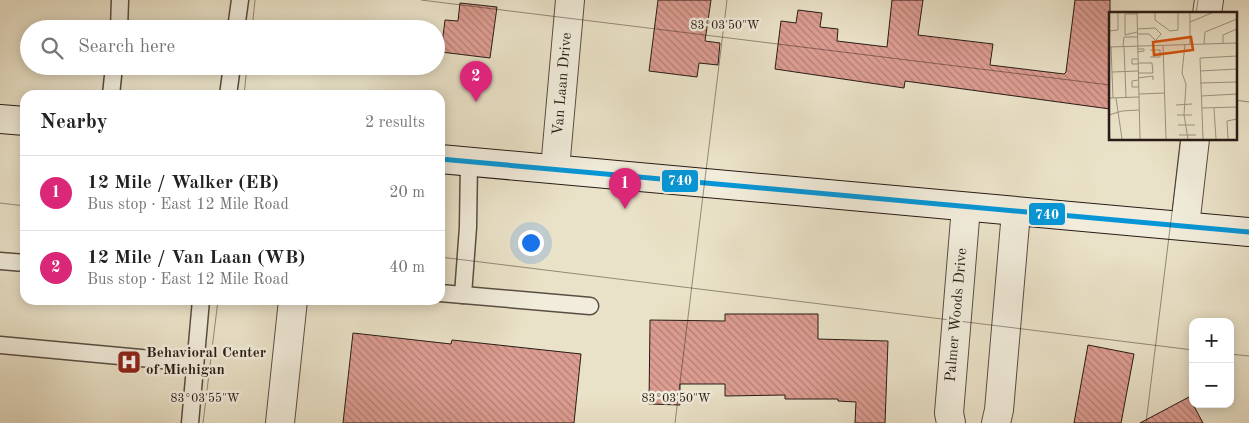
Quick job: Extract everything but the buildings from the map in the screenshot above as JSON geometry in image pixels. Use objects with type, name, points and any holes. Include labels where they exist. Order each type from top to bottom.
[{"type":"main road","name":"Van Laan Drive","points":[[555,169],[570,0]]},
{"type":"main road","points":[[0,119],[20,121]]},
{"type":"main road","points":[[1185,226],[1195,140]]},
{"type":"main road","points":[[445,159],[1249,232]]},
{"type":"main road","name":"Palmer Woods Drive","points":[[951,423],[949,413],[966,207]]},
{"type":"main road","points":[[996,423],[999,410],[1016,212]]},
{"type":"main road","points":[[280,423],[292,305]]},
{"type":"lane","points":[[119,20],[120,0]]},
{"type":"lane","points":[[237,20],[240,0]]},
{"type":"lane","points":[[112,90],[113,75]]},
{"type":"lane","points":[[229,90],[231,75]]},
{"type":"lane","points":[[463,295],[468,227],[469,161]]},
{"type":"lane","points":[[0,261],[20,263]]},
{"type":"lane","points":[[445,293],[590,306]]},
{"type":"lane","points":[[190,423],[201,305]]},
{"type":"lane","points":[[0,345],[195,363]]},
{"type":"transit line","name":"740","points":[[445,159],[1249,232]]},
{"type":"place","name":"12 Mile / Van Laan (WB)","points":[[476,102]]},
{"type":"place","name":"12 Mile / Walker (EB)","points":[[625,209]]},
{"type":"place","name":"Behavioral Center of Michigan","points":[[129,362]]}]
